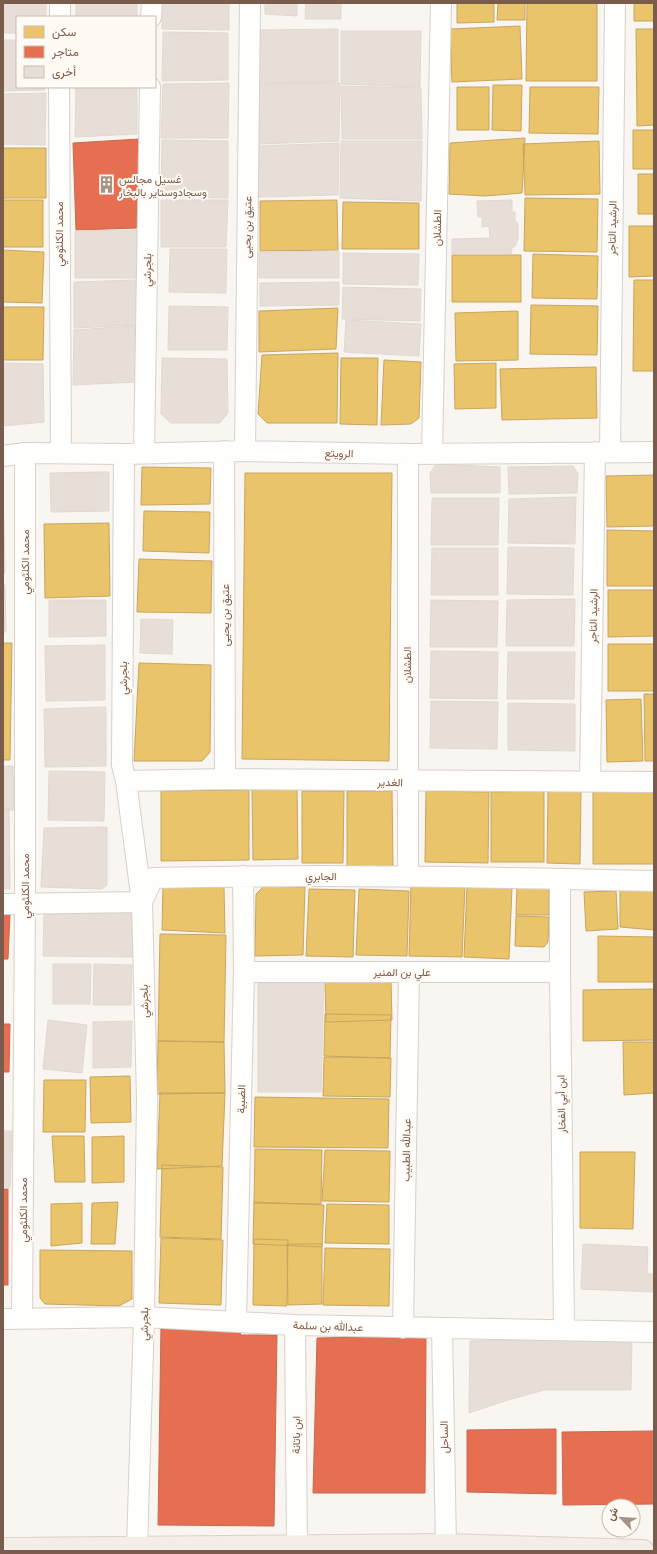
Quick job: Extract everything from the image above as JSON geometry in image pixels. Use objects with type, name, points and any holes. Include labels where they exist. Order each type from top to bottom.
[{"type":"main road","points":[[3,1549],[446,1545],[643,1551]]},
{"type":"street","points":[[60,3],[60,16]]},
{"type":"street","points":[[152,3],[152,16]]},
{"type":"street","name":"عتيق بن يحيى","points":[[245,451],[250,3]]},
{"type":"street","name":"الطشلان","points":[[432,454],[441,3]]},
{"type":"street","name":"الرشيد التاجر","points":[[590,781],[602,452],[615,3]]},
{"type":"street","name":"محمد الكلثومي","points":[[60,88],[61,453]]},
{"type":"street","name":"بلجرشي","points":[[144,453],[150,88]]},
{"type":"street","points":[[3,449],[25,453]]},
{"type":"street","name":"عتيق بن يحيى","points":[[224,451],[225,780]]},
{"type":"street","name":"الرويتع","points":[[25,453],[124,454],[224,451],[408,454],[654,452]]},
{"type":"street","points":[[3,456],[25,453]]},
{"type":"street","name":"محمد الكلثومي","points":[[12,1319],[25,904],[25,453]]},
{"type":"street","name":"بلجرشي","points":[[124,454],[122,765],[126,781],[142,902],[146,1098],[144,1317],[137,1548]]},
{"type":"street","name":"الطشلان","points":[[408,454],[408,877]]},
{"type":"street","name":"الغدير","points":[[126,781],[654,782]]},
{"type":"street","name":"الجابري","points":[[142,902],[153,878],[243,876],[654,881]]},
{"type":"street","name":"الضبية","points":[[236,1322],[244,972],[243,876]]},
{"type":"street","name":"ابن أبي الفخار","points":[[560,879],[564,1329]]},
{"type":"street","points":[[3,904],[142,902]]},
{"type":"street","name":"علي بن المنير","points":[[244,972],[560,972]]},
{"type":"street","name":"عبدالله الطبيب","points":[[403,1328],[409,972]]},
{"type":"street","name":"عبدالله بن سلمة","points":[[12,1319],[144,1317],[295,1325],[403,1328],[564,1329],[654,1332]]},
{"type":"street","name":"ابن باتانة","points":[[295,1325],[297,1546]]},
{"type":"street","name":"الساحل","points":[[442,1328],[446,1545]]},
{"type":"building: سكن","points":[[457,3],[494,3],[494,22],[457,23]]},
{"type":"building: سكن","points":[[498,3],[525,3],[525,20],[497,20]]},
{"type":"building: سكن","points":[[527,3],[597,3],[597,81],[526,81]]},
{"type":"building: سكن","points":[[634,3],[654,3],[654,21],[634,21]]},
{"type":"building: سكن","points":[[520,26],[522,79],[452,82],[450,29]]},
{"type":"building: سكن","points":[[636,29],[654,29],[654,125],[637,126]]},
{"type":"building: سكن","points":[[493,85],[522,85],[521,131],[492,130]]},
{"type":"building: سكن","points":[[457,87],[489,87],[489,130],[457,130]]},
{"type":"building: سكن","points":[[530,87],[599,87],[598,134],[529,133]]},
{"type":"building: سكن","points":[[633,130],[654,130],[654,169],[633,169]]},
{"type":"building: سكن","points":[[525,138],[522,193],[485,196],[449,194],[450,143]]},
{"type":"building: سكن","points":[[599,141],[600,194],[525,195],[523,144]]},
{"type":"building: سكن","points":[[3,148],[46,148],[46,198],[3,198]]},
{"type":"building: سكن","points":[[638,174],[654,174],[654,214],[638,214]]},
{"type":"building: سكن","points":[[525,198],[598,199],[597,252],[524,251]]},
{"type":"building: سكن","points":[[3,200],[43,200],[43,247],[3,247]]},
{"type":"building: سكن","points":[[337,200],[338,250],[260,251],[260,201]]},
{"type":"building: سكن","points":[[343,202],[419,203],[419,249],[342,249]]},
{"type":"building: سكن","points":[[629,226],[654,226],[654,276],[629,277]]},
{"type":"building: سكن","points":[[3,250],[44,252],[42,303],[3,302]]},
{"type":"building: سكن","points":[[533,254],[598,256],[597,299],[532,298]]},
{"type":"building: سكن","points":[[452,255],[521,255],[521,302],[452,302]]},
{"type":"building: سكن","points":[[634,280],[654,280],[654,371],[633,371]]},
{"type":"building: سكن","points":[[531,305],[598,306],[597,355],[530,354]]},
{"type":"building: سكن","points":[[3,307],[44,307],[43,360],[3,360]]},
{"type":"building: سكن","points":[[338,308],[336,349],[259,352],[259,311]]},
{"type":"building: سكن","points":[[518,311],[518,360],[456,361],[455,313]]},
{"type":"building: سكن","points":[[338,353],[337,423],[267,423],[258,414],[262,355]]},
{"type":"building: سكن","points":[[341,358],[378,358],[377,425],[340,424]]},
{"type":"building: سكن","points":[[384,360],[421,362],[419,418],[411,424],[381,425]]},
{"type":"building: سكن","points":[[496,363],[496,408],[455,409],[454,364]]},
{"type":"building: سكن","points":[[596,367],[597,418],[502,420],[500,369]]},
{"type":"building: سكن","points":[[142,467],[211,468],[210,504],[141,505]]},
{"type":"building: سكن","points":[[245,473],[392,473],[389,761],[242,759]]},
{"type":"building: سكن","points":[[654,475],[654,526],[607,527],[606,476]]},
{"type":"building: سكن","points":[[144,511],[210,512],[209,553],[143,551]]},
{"type":"building: سكن","points":[[109,523],[110,596],[45,598],[44,524]]},
{"type":"building: سكن","points":[[607,530],[654,531],[654,586],[607,586]]},
{"type":"building: سكن","points":[[139,559],[212,561],[211,613],[137,612]]},
{"type":"building: سكن","points":[[608,590],[654,590],[654,636],[608,637]]},
{"type":"building: سكن","points":[[3,643],[12,643],[10,760],[3,760]]},
{"type":"building: سكن","points":[[608,644],[654,644],[654,691],[608,691]]},
{"type":"building: سكن","points":[[139,663],[211,665],[210,752],[202,761],[134,761]]},
{"type":"building: سكن","points":[[644,694],[654,694],[654,761],[645,761]]},
{"type":"building: سكن","points":[[641,699],[643,761],[607,762],[606,700]]},
{"type":"building: سكن","points":[[593,787],[654,788],[654,864],[593,864]]},
{"type":"building: سكن","points":[[297,788],[298,859],[253,860],[252,789]]},
{"type":"building: سكن","points":[[249,790],[249,860],[161,861],[161,791]]},
{"type":"building: سكن","points":[[302,791],[344,791],[343,863],[302,863]]},
{"type":"building: سكن","points":[[347,791],[392,791],[393,867],[347,868]]},
{"type":"building: سكن","points":[[426,791],[489,792],[488,863],[425,862]]},
{"type":"building: سكن","points":[[544,791],[544,862],[491,862],[491,792]]},
{"type":"building: سكن","points":[[548,791],[581,791],[580,864],[547,863]]},
{"type":"building: سكن","points":[[411,884],[465,886],[462,957],[409,956]]},
{"type":"building: سكن","points":[[517,884],[545,885],[549,891],[549,915],[516,915]]},
{"type":"building: سكن","points":[[163,885],[224,887],[225,933],[162,930]]},
{"type":"building: سكن","points":[[264,886],[305,887],[303,955],[255,956],[256,894]]},
{"type":"building: سكن","points":[[467,886],[512,888],[509,959],[464,957]]},
{"type":"building: سكن","points":[[620,888],[654,889],[654,930],[620,927]]},
{"type":"building: سكن","points":[[309,889],[355,890],[353,957],[306,956]]},
{"type":"building: سكن","points":[[359,889],[409,891],[407,956],[356,955]]},
{"type":"building: سكن","points":[[616,891],[618,929],[586,931],[584,892]]},
{"type":"building: سكن","points":[[516,916],[549,917],[548,942],[544,947],[515,946]]},
{"type":"building: سكن","points":[[160,934],[226,935],[224,1042],[158,1041]]},
{"type":"building: سكن","points":[[598,936],[654,937],[654,982],[598,982]]},
{"type":"building: سكن","points":[[391,980],[392,1020],[326,1022],[325,982]]},
{"type":"building: سكن","points":[[654,989],[654,1040],[583,1041],[583,990]]},
{"type":"building: سكن","points":[[325,1014],[391,1015],[390,1058],[324,1056]]},
{"type":"building: سكن","points":[[158,1041],[224,1042],[225,1093],[157,1094]]},
{"type":"building: سكن","points":[[623,1042],[654,1042],[654,1093],[624,1095]]},
{"type":"building: سكن","points":[[324,1057],[391,1058],[390,1097],[323,1096]]},
{"type":"building: سكن","points":[[130,1076],[131,1122],[91,1123],[90,1077]]},
{"type":"building: سكن","points":[[44,1080],[86,1080],[85,1132],[43,1132]]},
{"type":"building: سكن","points":[[160,1093],[225,1093],[222,1166],[157,1169]]},
{"type":"building: سكن","points":[[255,1097],[389,1099],[388,1148],[254,1147]]},
{"type":"building: سكن","points":[[52,1136],[84,1136],[85,1182],[55,1182]]},
{"type":"building: سكن","points":[[124,1136],[124,1182],[92,1183],[92,1137]]},
{"type":"building: سكن","points":[[255,1149],[322,1150],[321,1204],[254,1203]]},
{"type":"building: سكن","points":[[325,1150],[390,1151],[389,1202],[322,1201]]},
{"type":"building: سكن","points":[[580,1152],[635,1152],[633,1229],[580,1228]]},
{"type":"building: سكن","points":[[162,1165],[223,1167],[221,1239],[160,1237]]},
{"type":"building: سكن","points":[[118,1202],[115,1244],[91,1244],[92,1203]]},
{"type":"building: سكن","points":[[254,1202],[324,1205],[322,1247],[253,1244]]},
{"type":"building: سكن","points":[[82,1203],[82,1243],[51,1246],[51,1204]]},
{"type":"building: سكن","points":[[327,1204],[389,1205],[389,1244],[325,1243]]},
{"type":"building: سكن","points":[[161,1238],[223,1240],[221,1305],[159,1303]]},
{"type":"building: سكن","points":[[254,1239],[288,1240],[287,1306],[253,1305]]},
{"type":"building: سكن","points":[[287,1244],[322,1244],[322,1304],[288,1305]]},
{"type":"building: سكن","points":[[325,1248],[390,1249],[389,1306],[323,1305]]},
{"type":"building: سكن","points":[[40,1250],[132,1251],[132,1299],[119,1306],[45,1304],[40,1298]]},
{"type":"building: متاجر","name":"غسيل مجالس وسجادوستاير بالبخار","points":[[139,139],[137,228],[76,230],[73,143]]},
{"type":"building: متاجر","points":[[3,914],[10,914],[8,959],[3,959]]},
{"type":"building: متاجر","points":[[3,1024],[10,1024],[9,1072],[3,1072]]},
{"type":"building: متاجر","points":[[3,1189],[8,1189],[8,1285],[3,1285]]},
{"type":"building: متاجر","points":[[161,1325],[238,1326],[241,1335],[277,1335],[274,1526],[158,1525]]},
{"type":"building: متاجر","points":[[426,1336],[425,1493],[313,1493],[317,1338]]},
{"type":"building: متاجر","points":[[556,1429],[556,1494],[467,1492],[467,1430]]},
{"type":"building: متاجر","points":[[654,1431],[654,1504],[641,1504],[641,1498],[601,1498],[601,1505],[563,1505],[562,1432]]},
{"type":"building: أخرى","points":[[3,3],[46,3],[46,16],[16,16],[16,33],[3,33]]},
{"type":"building: أخرى","points":[[76,3],[137,3],[137,16],[76,16]]},
{"type":"building: أخرى","points":[[162,3],[229,3],[229,30],[162,29]]},
{"type":"building: أخرى","points":[[265,3],[297,3],[297,16],[265,14]]},
{"type":"building: أخرى","points":[[306,3],[341,3],[341,19],[305,19]]},
{"type":"building: أخرى","points":[[338,29],[338,82],[259,83],[260,30]]},
{"type":"building: أخرى","points":[[341,31],[421,31],[420,87],[341,84]]},
{"type":"building: أخرى","points":[[163,32],[228,33],[228,80],[162,81]]},
{"type":"building: أخرى","points":[[3,40],[16,40],[16,88],[45,88],[45,90],[3,91]]},
{"type":"building: أخرى","points":[[229,83],[228,138],[161,138],[163,84]]},
{"type":"building: أخرى","points":[[340,83],[339,141],[259,144],[258,84]]},
{"type":"building: أخرى","points":[[341,86],[421,88],[422,139],[342,139]]},
{"type":"building: أخرى","points":[[76,88],[137,88],[137,134],[75,137]]},
{"type":"building: أخرى","points":[[46,93],[45,145],[3,144],[3,94]]},
{"type":"building: أخرى","points":[[162,140],[228,141],[228,198],[161,197]]},
{"type":"building: أخرى","points":[[341,141],[422,141],[421,201],[340,198]]},
{"type":"building: أخرى","points":[[339,143],[338,195],[258,197],[259,146]]},
{"type":"building: أخرى","points":[[161,200],[228,200],[226,247],[161,247]]},
{"type":"building: أخرى","points":[[512,200],[512,212],[515,212],[515,221],[518,223],[518,239],[515,246],[512,248],[511,254],[452,254],[452,239],[490,238],[489,226],[482,227],[482,217],[478,217],[477,201]]},
{"type":"building: أخرى","points":[[137,230],[136,278],[75,278],[75,231]]},
{"type":"building: أخرى","points":[[170,249],[227,249],[226,293],[169,292]]},
{"type":"building: أخرى","points":[[339,251],[339,278],[259,278],[259,252]]},
{"type":"building: أخرى","points":[[343,253],[419,254],[418,285],[343,284]]},
{"type":"building: أخرى","points":[[136,280],[136,325],[74,328],[74,282]]},
{"type":"building: أخرى","points":[[339,282],[339,305],[260,306],[260,283]]},
{"type":"building: أخرى","points":[[343,287],[421,289],[420,321],[342,319]]},
{"type":"building: أخرى","points":[[169,306],[228,307],[227,350],[168,350]]},
{"type":"building: أخرى","points":[[346,320],[421,324],[419,356],[344,352]]},
{"type":"building: أخرى","points":[[135,326],[136,382],[73,385],[74,330]]},
{"type":"building: أخرى","points":[[162,358],[227,359],[228,413],[220,423],[171,423],[161,414]]},
{"type":"building: أخرى","points":[[3,363],[43,364],[44,422],[3,426]]},
{"type":"building: أخرى","points":[[436,464],[500,467],[500,493],[431,493],[430,473]]},
{"type":"building: أخرى","points":[[573,466],[578,474],[577,493],[509,494],[508,467]]},
{"type":"building: أخرى","points":[[109,472],[109,511],[51,512],[50,473]]},
{"type":"building: أخرى","points":[[3,483],[5,573],[3,573]]},
{"type":"building: أخرى","points":[[576,497],[575,544],[508,543],[509,499]]},
{"type":"building: أخرى","points":[[432,498],[499,498],[498,545],[431,545]]},
{"type":"building: أخرى","points":[[508,547],[574,548],[573,595],[507,594]]},
{"type":"building: أخرى","points":[[432,548],[498,548],[498,595],[431,595]]},
{"type":"building: أخرى","points":[[3,585],[5,585],[6,632],[3,632]]},
{"type":"building: أخرى","points":[[575,599],[574,646],[506,646],[507,600]]},
{"type":"building: أخرى","points":[[49,600],[106,600],[106,636],[49,637]]},
{"type":"building: أخرى","points":[[431,600],[498,601],[497,647],[430,647]]},
{"type":"building: أخرى","points":[[141,619],[173,620],[172,654],[140,653]]},
{"type":"building: أخرى","points":[[105,645],[105,700],[46,701],[45,646]]},
{"type":"building: أخرى","points":[[431,651],[498,652],[497,699],[430,698]]},
{"type":"building: أخرى","points":[[508,652],[575,652],[574,699],[507,699]]},
{"type":"building: أخرى","points":[[431,701],[498,702],[497,749],[430,748]]},
{"type":"building: أخرى","points":[[508,703],[575,704],[575,751],[508,750]]},
{"type":"building: أخرى","points":[[106,707],[106,766],[45,767],[44,709]]},
{"type":"building: أخرى","points":[[3,766],[13,766],[14,810],[3,810]]},
{"type":"building: أخرى","points":[[49,771],[105,772],[104,821],[48,820]]},
{"type":"building: أخرى","points":[[9,808],[10,889],[3,889],[3,809]]},
{"type":"building: أخرى","points":[[107,827],[107,885],[102,889],[41,887],[44,828]]},
{"type":"building: أخرى","points":[[131,911],[133,957],[43,956],[44,912]]},
{"type":"building: أخرى","points":[[53,964],[91,964],[90,1004],[53,1004]]},
{"type":"building: أخرى","points":[[94,964],[132,965],[131,1005],[93,1005]]},
{"type":"building: أخرى","points":[[258,979],[324,980],[321,1092],[258,1092]]},
{"type":"building: أخرى","points":[[48,1020],[87,1025],[82,1073],[43,1069]]},
{"type":"building: أخرى","points":[[132,1021],[131,1067],[93,1068],[93,1022]]},
{"type":"building: أخرى","points":[[3,1131],[12,1131],[10,1188],[3,1188]]},
{"type":"building: أخرى","points":[[583,1244],[648,1247],[647,1274],[654,1274],[653,1292],[581,1289]]},
{"type":"building: أخرى","points":[[632,1338],[631,1390],[544,1390],[469,1413],[470,1341]]},
{"type":"place","name":"غسيل مجالس وسجادوستاير بالبخار","points":[[106,185]]}]
